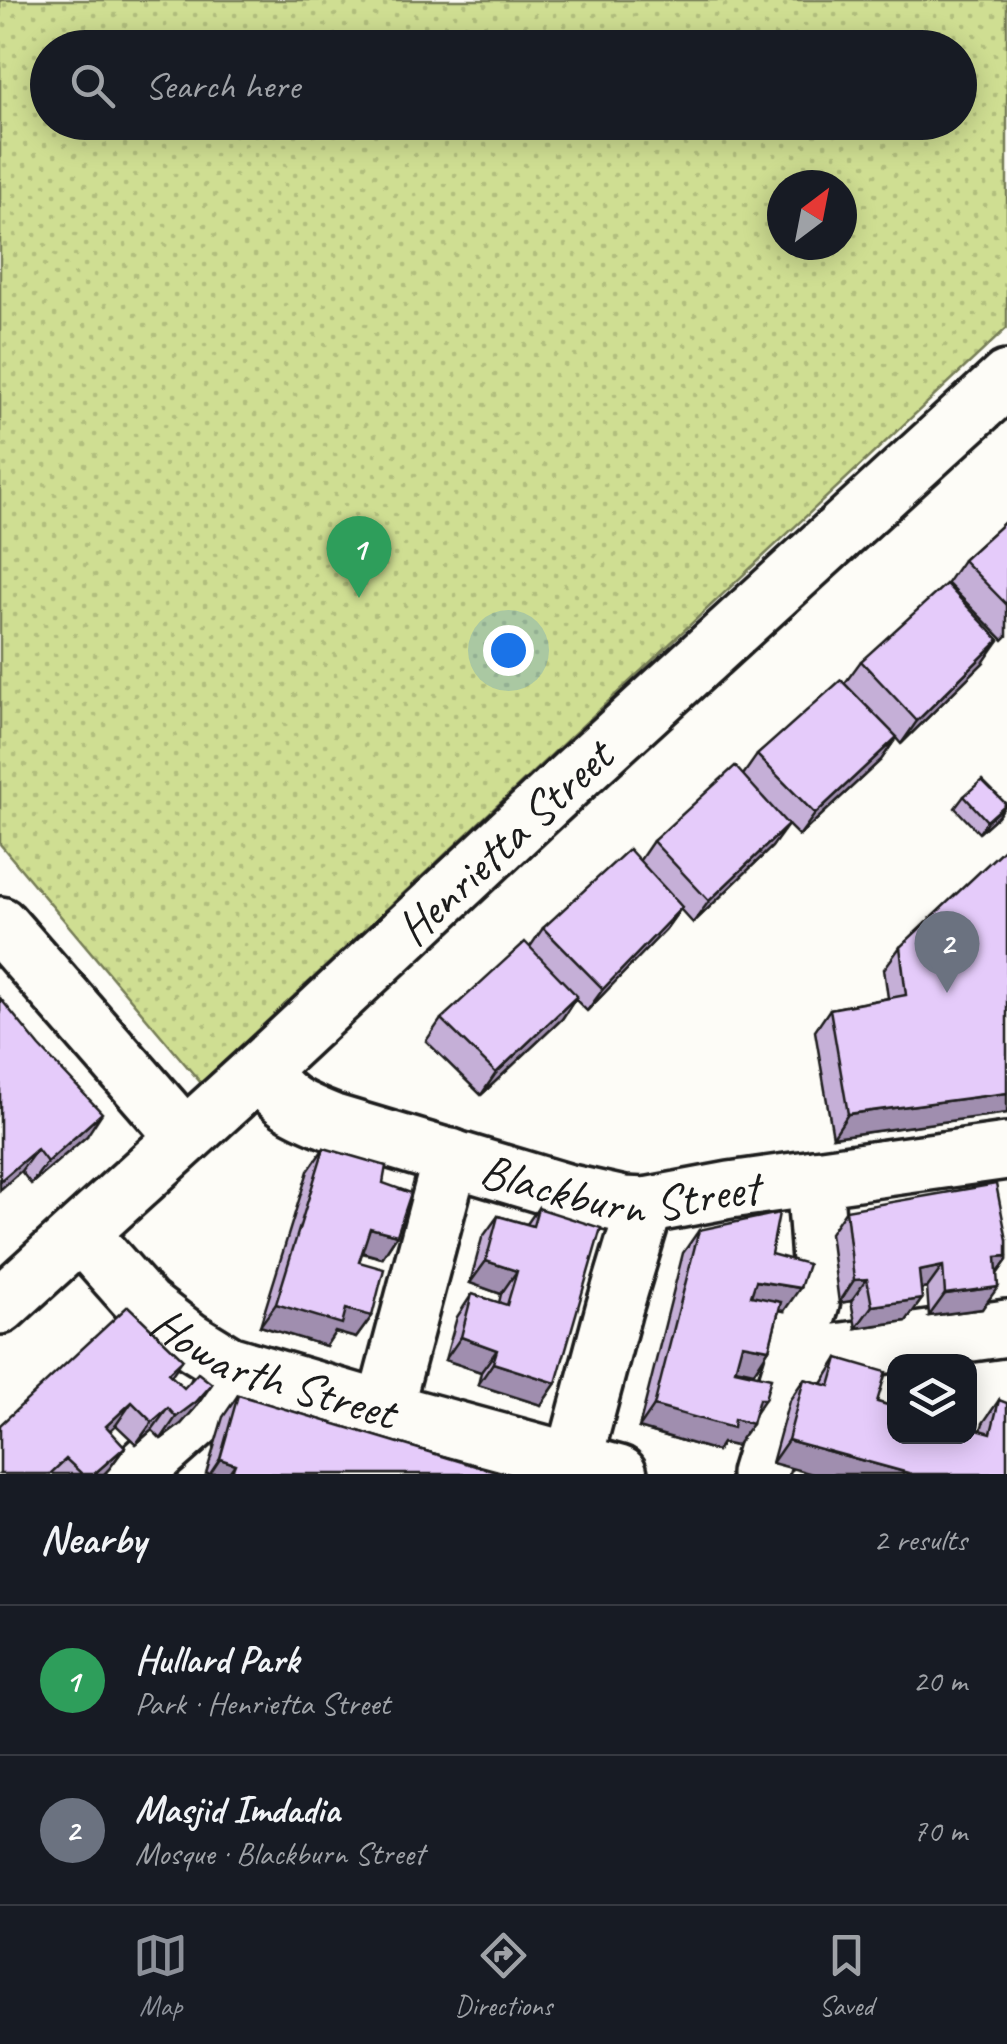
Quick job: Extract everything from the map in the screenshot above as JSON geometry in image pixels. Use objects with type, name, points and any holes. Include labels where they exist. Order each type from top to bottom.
[{"type":"street","name":"Henrietta Street","points":[[3,1295],[81,1234],[1007,379]]},
{"type":"street","points":[[0,925],[185,1137]]},
{"type":"street","name":"Blackburn Street","points":[[259,1070],[274,1091],[296,1108],[332,1122],[602,1201],[645,1206],[1007,1152]]},
{"type":"street","points":[[384,1410],[451,1157]]},
{"type":"street","points":[[759,1474],[811,1304],[820,1260],[814,1178]]},
{"type":"street","points":[[587,1470],[608,1331],[645,1206]]},
{"type":"street","name":"Howarth Street","points":[[81,1234],[145,1306],[188,1340],[228,1364],[587,1470]]},
{"type":"street","points":[[794,1358],[1007,1328]]},
{"type":"street","points":[[134,1474],[214,1404],[228,1364]]},
{"type":"green space","points":[[0,0],[1007,0],[1007,328],[201,1083],[0,844]]},
{"type":"building","points":[[1007,520],[1007,605],[963,560]]},
{"type":"building","points":[[946,584],[999,640],[917,721],[861,661]]},
{"type":"building","points":[[841,680],[897,737],[815,814],[757,755]]},
{"type":"building","points":[[735,766],[788,825],[709,901],[653,841]]},
{"type":"building","points":[[982,780],[1006,804],[987,821],[964,796]]},
{"type":"building","points":[[1007,846],[1007,1093],[848,1114],[830,1009],[906,995],[900,947]]},
{"type":"building","points":[[629,849],[682,907],[603,989],[543,928]]},
{"type":"building","points":[[525,942],[577,996],[496,1073],[441,1019]]},
{"type":"building","points":[[0,998],[102,1113],[47,1162],[37,1149],[0,1181]]},
{"type":"building","points":[[324,1148],[386,1166],[383,1183],[411,1193],[397,1235],[370,1228],[359,1262],[384,1269],[372,1316],[346,1309],[342,1324],[276,1304]]},
{"type":"building","points":[[996,1184],[1007,1240],[1007,1256],[996,1257],[998,1287],[945,1294],[943,1266],[919,1271],[922,1299],[872,1306],[867,1279],[854,1280],[846,1210]]},
{"type":"building","points":[[538,1208],[601,1228],[556,1383],[493,1363],[497,1350],[461,1337],[472,1294],[507,1305],[517,1271],[486,1261],[498,1216],[533,1226]]},
{"type":"building","points":[[779,1213],[771,1254],[808,1264],[800,1288],[756,1281],[751,1296],[781,1302],[769,1349],[742,1344],[735,1370],[771,1378],[765,1399],[759,1399],[752,1424],[734,1419],[733,1428],[654,1406],[699,1230]]},
{"type":"building","points":[[128,1306],[183,1359],[168,1373],[184,1388],[198,1373],[212,1384],[176,1417],[168,1408],[152,1422],[132,1402],[106,1426],[125,1447],[94,1474],[82,1474],[66,1459],[50,1474],[0,1474],[0,1425]]},
{"type":"building","points":[[838,1358],[886,1372],[877,1402],[887,1405],[887,1444],[977,1444],[977,1429],[991,1433],[999,1400],[1007,1403],[1007,1474],[912,1474],[788,1440],[804,1379],[830,1386]]},
{"type":"building","points":[[238,1395],[502,1474],[231,1474],[235,1464],[220,1459]]},
{"type":"place","name":"Hullard Park","points":[[359,598]]},
{"type":"place","name":"Masjid Imdadia","points":[[947,993]]}]
